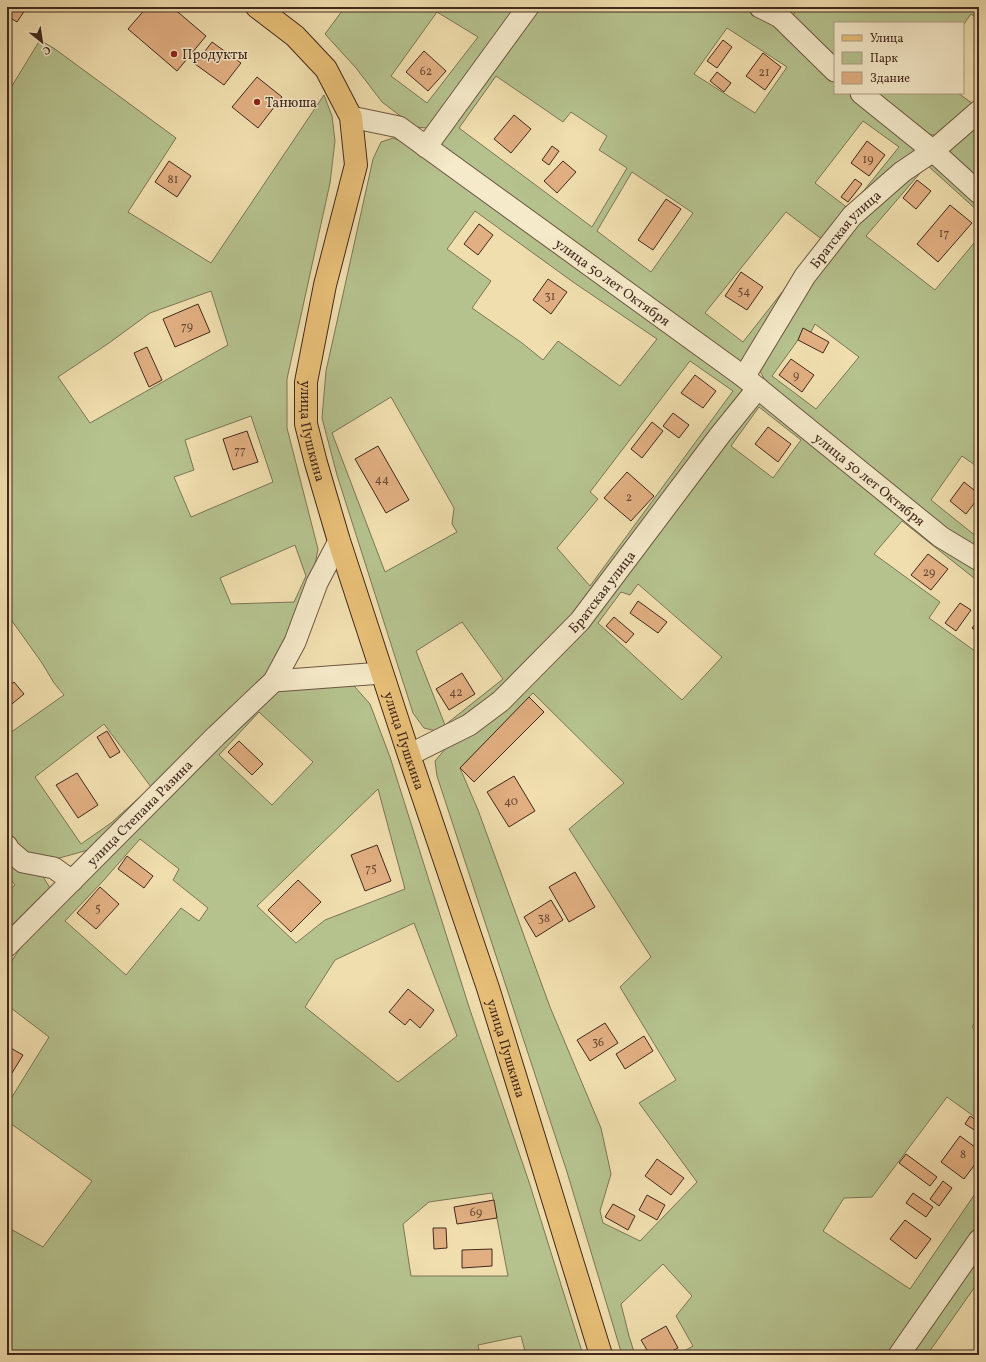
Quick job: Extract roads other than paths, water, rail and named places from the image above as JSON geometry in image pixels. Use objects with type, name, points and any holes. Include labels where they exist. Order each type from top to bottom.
[{"type":"main road","points":[[257,7],[295,36],[326,70],[351,117]]},
{"type":"main road","name":"улица Пушкина","points":[[351,117],[356,165],[326,285],[306,382],[306,424],[339,541],[409,755],[488,988],[601,1355]]},
{"type":"street","points":[[426,148],[528,7]]},
{"type":"street","points":[[760,7],[784,12],[834,71]]},
{"type":"street","points":[[862,94],[933,151],[979,193]]},
{"type":"street","name":"Братская улица","points":[[409,755],[469,725],[501,701],[580,621],[720,435],[751,382],[805,276],[852,216],[902,172],[933,151],[979,111]]},
{"type":"street","name":"улица 50 лет Октября","points":[[351,117],[399,127],[751,382],[941,537],[979,560]]},
{"type":"street","name":"улица Степана Разина","points":[[7,946],[274,681],[295,642],[317,583],[339,541]]},
{"type":"street","points":[[274,681],[382,673]]},
{"type":"street","points":[[7,846],[9,850],[23,862],[54,868],[72,881]]},
{"type":"street","points":[[899,1355],[979,1240]]},
{"type":"place","name":"Продукты","points":[[174,54]]},
{"type":"place","name":"Танюша","points":[[257,102]]}]
